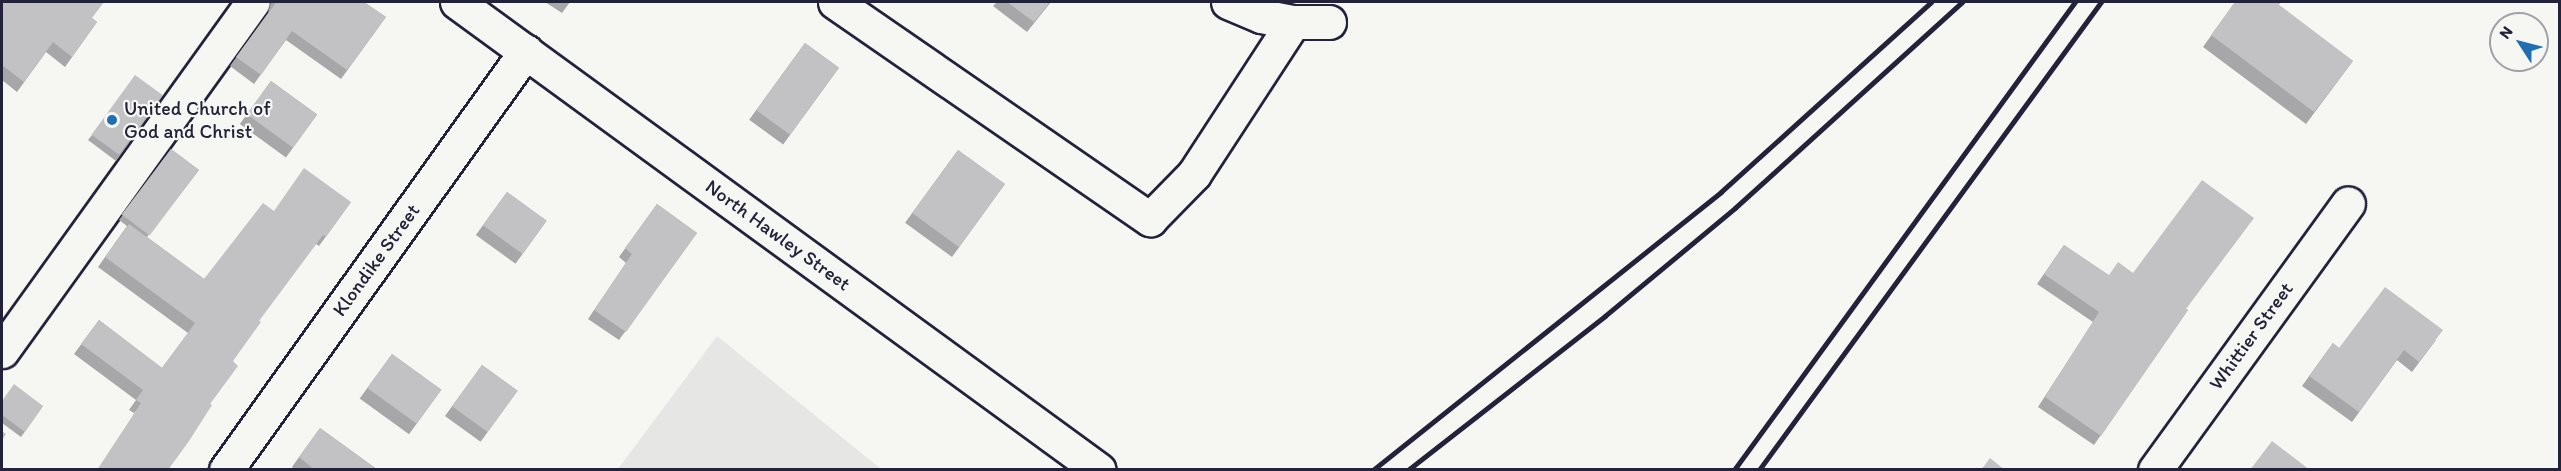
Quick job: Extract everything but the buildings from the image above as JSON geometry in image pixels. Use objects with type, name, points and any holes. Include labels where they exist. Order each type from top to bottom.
[{"type":"street","points":[[2,351],[253,2]]},
{"type":"street","name":"North Hawley Street","points":[[457,2],[1099,470]]},
{"type":"street","points":[[835,2],[1149,219],[1194,174],[1293,22]]},
{"type":"street","points":[[1228,2],[1261,16],[1293,22],[1329,22]]},
{"type":"street","name":"Klondike Street","points":[[226,470],[526,51]]},
{"type":"street","name":"Whittier Street","points":[[2155,470],[2348,203]]},
{"type":"shaded area","points":[[717,336],[881,469],[618,469]]},
{"type":"railway","points":[[1373,470],[1721,192],[1931,2]]},
{"type":"railway","points":[[1408,470],[1605,316],[1735,208],[1962,2]]},
{"type":"railway","points":[[1734,470],[2075,2]]},
{"type":"railway","points":[[1759,470],[2101,2]]},
{"type":"place","name":"United Church of God and Christ","points":[[112,120]]}]
